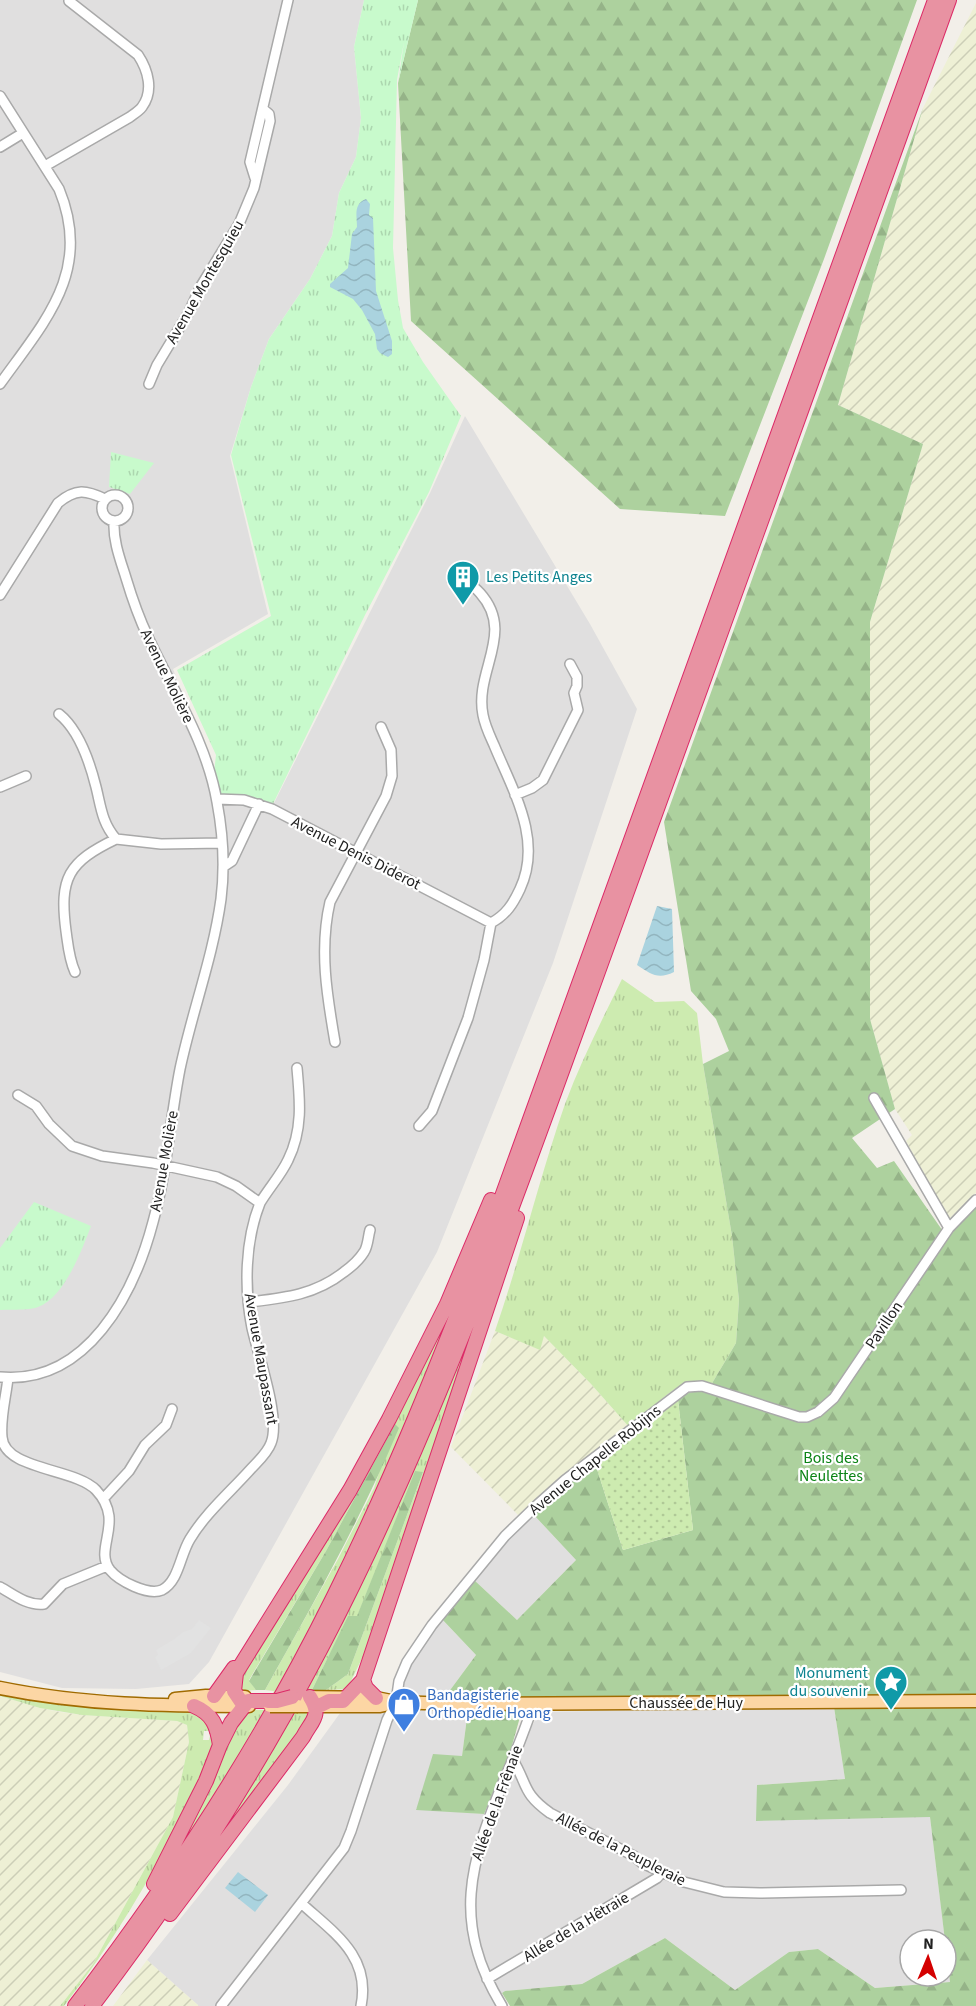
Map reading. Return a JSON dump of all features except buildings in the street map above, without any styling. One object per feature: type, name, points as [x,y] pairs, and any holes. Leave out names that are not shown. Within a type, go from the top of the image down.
[{"type":"highway","points":[[75,2006],[149,1906],[247,1753],[333,1598],[425,1397],[487,1238],[935,0]]},
{"type":"highway","points":[[92,2006],[178,1886],[253,1769],[296,1696],[345,1602],[432,1411],[527,1167],[949,0]]},
{"type":"highway","points":[[214,1696],[291,1588],[350,1490],[447,1304],[505,1166],[517,1155]]},
{"type":"highway","points":[[241,1702],[343,1701],[363,1680],[529,1182],[527,1167]]},
{"type":"highway","points":[[241,1702],[234,1691],[234,1681],[249,1650]]},
{"type":"highway","points":[[363,1680],[366,1688],[376,1698]]},
{"type":"highway","points":[[149,1906],[150,1891],[189,1817],[241,1702]]},
{"type":"highway","points":[[119,1971],[131,1966],[303,1737],[311,1730],[310,1702]]},
{"type":"highway","points":[[194,1706],[206,1711],[214,1721],[220,1745]]},
{"type":"main road","points":[[0,1688],[82,1702],[194,1706],[241,1702]]},
{"type":"main road","points":[[136,1704],[214,1696],[241,1702]]},
{"type":"main road","name":"Chaussée de Huy","points":[[348,1697],[376,1698],[396,1702],[534,1703],[976,1701]]},
{"type":"main road","name":"Chaussée de Huy","points":[[310,1702],[380,1706],[396,1702]]},
{"type":"street","name":"Avenue Montesquieu","points":[[149,384],[157,365],[189,312],[201,286],[239,224],[254,188],[270,121],[269,114],[263,109],[265,94],[288,0]]},
{"type":"street","points":[[45,166],[130,117],[142,107],[148,89],[148,76],[138,55],[69,1]]},
{"type":"street","points":[[0,96],[45,166],[65,205],[71,243],[63,287],[51,312],[0,384]]},
{"type":"street","points":[[0,147],[23,133]]},
{"type":"street","points":[[0,595],[58,503],[71,494],[85,491],[105,499],[116,495],[121,497],[127,503],[127,512],[124,518],[114,521]]},
{"type":"street","name":"Avenue Molière","points":[[4,1378],[34,1376],[57,1368],[76,1357],[96,1336],[121,1299],[140,1261],[153,1221],[180,1069],[221,899],[223,867],[217,799],[201,748],[135,608],[115,543],[114,521],[103,514],[102,505],[105,499]]},
{"type":"street","points":[[419,1126],[432,1111],[468,1018],[484,960],[491,923],[510,909],[522,886],[529,851],[528,832],[483,715],[483,685],[496,637],[493,616],[484,598],[471,585],[463,580],[452,580]]},
{"type":"street","points":[[515,795],[538,785],[543,780],[578,710],[574,693],[577,677],[570,664]]},
{"type":"street","points":[[59,714],[68,721],[87,759],[97,788],[101,813],[107,827],[116,838]]},
{"type":"street","points":[[335,1042],[324,955],[326,920],[330,902],[386,796],[392,777],[391,750],[381,727]]},
{"type":"street","points":[[0,787],[26,776]]},
{"type":"street","name":"Avenue Denis Diderot","points":[[217,799],[244,800],[260,804],[491,923]]},
{"type":"street","points":[[223,867],[232,861],[260,804]]},
{"type":"street","points":[[75,972],[70,962],[64,914],[64,889],[74,867],[84,856],[116,838],[162,844],[222,843]]},
{"type":"street","name":"Avenue Maupassant","points":[[107,1566],[113,1573],[141,1590],[157,1592],[169,1586],[189,1539],[272,1442],[275,1430],[273,1416],[249,1302],[251,1232],[260,1203],[281,1172],[294,1146],[299,1122],[297,1068]]},
{"type":"street","points":[[18,1095],[36,1106],[49,1124],[72,1146],[102,1156],[217,1177],[236,1186],[260,1203]]},
{"type":"street","points":[[874,1098],[949,1228]]},
{"type":"street","name":"Pavillon","points":[[811,1415],[825,1407],[834,1398],[949,1228],[976,1200]]},
{"type":"street","points":[[249,1302],[289,1298],[326,1284],[349,1268],[364,1252],[370,1230]]},
{"type":"street","points":[[0,1587],[22,1600],[39,1605],[44,1604],[63,1584],[107,1566],[104,1556],[110,1527],[108,1509],[97,1491],[85,1482],[19,1459],[9,1453],[4,1446],[2,1437],[4,1378]]},
{"type":"street","name":"Avenue Chapelle Robijns","points":[[221,2006],[344,1848],[387,1720],[396,1702],[399,1681],[413,1653],[432,1625],[506,1536],[565,1480],[687,1387],[702,1386],[796,1417],[811,1415]]},
{"type":"street","points":[[103,1499],[129,1471],[145,1445],[166,1425],[172,1409]]},
{"type":"street","points":[[0,1461],[9,1453]]},
{"type":"street","name":"Allée de la Frênaie","points":[[502,2006],[480,1961],[472,1933],[471,1883],[483,1835],[534,1703]]},
{"type":"street","name":"Allée de la Peupleraie","points":[[513,1760],[524,1786],[538,1804],[550,1813],[634,1856],[642,1863],[702,1888],[735,1893],[901,1890]]},
{"type":"street","name":"Allée de la Hêtraie","points":[[488,1979],[614,1905],[657,1878],[662,1872]]},
{"type":"street","points":[[301,1903],[341,1939],[354,1956],[363,1983],[361,2006]]},
{"type":"shaded area","points":[[0,0],[364,0],[354,47],[361,118],[356,157],[339,193],[332,236],[310,279],[269,339],[251,387],[230,456],[268,614],[173,669],[210,764],[217,796],[243,797],[272,807],[430,493],[465,416],[590,624],[637,709],[553,963],[437,1252],[209,1662],[189,1684],[136,1689],[62,1688],[0,1672]]},
{"type":"shaded area","points":[[533,1514],[576,1560],[517,1620],[473,1579],[503,1541]]},
{"type":"shaded area","points":[[440,1617],[476,1655],[445,1697],[398,1694],[402,1675]]},
{"type":"shaded area","points":[[199,1620],[211,1628],[191,1653],[161,1670],[155,1657],[158,1655],[156,1650],[183,1632],[192,1629]]},
{"type":"shaded area","points":[[834,1707],[845,1779],[758,1785],[930,1817],[944,1928],[898,1928],[898,1986],[875,1988],[818,1949],[789,1952],[735,1990],[665,1938],[582,1984],[505,1991],[493,1999],[497,2006],[199,2006],[147,1960],[288,1785],[343,1709],[468,1710],[462,1756],[416,1809],[484,1814],[493,1814],[509,1773],[539,1712]]},
{"type":"green space","points":[[364,0],[418,0],[398,83],[404,42],[397,80],[393,248],[398,300],[403,328],[423,362],[461,416],[429,492],[365,615],[272,806],[244,795],[218,794],[214,772],[216,755],[177,670],[271,616],[231,455],[251,387],[269,339],[310,279],[332,236],[339,193],[356,157],[361,118],[354,47]]},
{"type":"green space","points":[[418,0],[917,0],[824,259],[725,516],[620,509],[411,321],[398,83]]},
{"type":"green space","points":[[976,3],[976,1193],[948,1220],[906,1141],[912,1135],[895,1109],[870,1019],[870,622],[923,444],[838,405],[923,108]]},
{"type":"green space","name":"Bois des Neulettes","points":[[923,108],[838,405],[923,444],[870,622],[870,1019],[895,1109],[852,1138],[877,1168],[894,1161],[947,1237],[976,1203],[976,1696],[445,1697],[476,1655],[440,1617],[473,1579],[517,1620],[576,1560],[533,1514],[595,1463],[623,1550],[693,1530],[678,1400],[691,1392],[706,1391],[736,1343],[739,1300],[732,1236],[703,1064],[729,1051],[716,1019],[691,991],[664,822]]},
{"type":"green space","points":[[111,452],[154,463],[130,494],[109,487]]},
{"type":"green space","points":[[622,979],[655,1002],[684,1001],[697,1013],[703,1064],[732,1236],[739,1300],[736,1343],[711,1385],[694,1381],[681,1385],[630,1428],[544,1336],[540,1350],[495,1331],[565,1104]]},
{"type":"green space","points":[[34,1202],[91,1226],[71,1272],[56,1294],[38,1307],[0,1310],[0,1248]]},
{"type":"green space","points":[[502,1248],[372,1638],[347,1689],[326,1690],[348,1674],[423,1472],[415,1472],[357,1617],[348,1617],[312,1690],[306,1690],[296,1709],[312,1710],[307,1723],[178,1896]]},
{"type":"green space","points":[[466,1276],[418,1395],[330,1590],[253,1732],[167,1869],[240,1718],[253,1710],[264,1710],[274,1691],[265,1690],[338,1559],[374,1488],[395,1424],[326,1551],[249,1680],[256,1690],[243,1691],[238,1679],[396,1417],[433,1347]]},
{"type":"green space","points":[[495,1331],[539,1349],[544,1336],[630,1428],[519,1516],[451,1447]]},
{"type":"green space","points":[[678,1400],[693,1530],[623,1550],[595,1463]]},
{"type":"green space","points":[[395,1424],[399,1428],[336,1561],[265,1690],[256,1690],[249,1681],[326,1551]]},
{"type":"green space","points":[[415,1471],[423,1472],[348,1674],[326,1690],[312,1690],[348,1616],[357,1616]]},
{"type":"green space","points":[[0,1692],[48,1701],[95,1706],[190,1709],[203,1714],[215,1735],[204,1731],[203,1740],[209,1740],[210,1736],[215,1737],[209,1755],[194,1791],[159,1860],[114,1935],[64,2006],[60,2006],[93,1964],[173,1817],[189,1742],[187,1725],[177,1721],[82,1715],[40,1708],[0,1696]]},
{"type":"green space","points":[[0,1696],[60,1712],[177,1721],[187,1725],[189,1742],[173,1817],[93,1964],[60,2006],[0,2006]]},
{"type":"green space","points":[[834,1707],[976,1707],[976,2006],[510,2006],[502,1993],[505,1991],[582,1984],[665,1938],[735,1990],[789,1952],[818,1949],[875,1988],[898,1986],[898,1988],[958,1988],[958,1928],[943,1928],[930,1817],[756,1821],[757,1785],[845,1779]]},
{"type":"green space","points":[[468,1710],[522,1710],[509,1756],[484,1814],[416,1810],[433,1754],[462,1756]]},
{"type":"green space","points":[[147,1960],[199,2006],[113,2006]]},
{"type":"water","points":[[366,199],[370,204],[369,215],[373,218],[376,291],[392,341],[392,354],[388,357],[377,349],[375,334],[353,299],[330,287],[330,284],[348,268],[352,234],[357,227],[357,207]]},
{"type":"water","points":[[657,906],[672,909],[674,972],[663,976],[651,973],[637,965]]},
{"type":"water","points":[[238,1872],[268,1895],[255,1912],[225,1888]]},
{"type":"place","name":"Les Petits Anges","points":[[463,606]]},
{"type":"place","name":"Monument du souvenir","points":[[891,1711]]},
{"type":"place","name":"Bandagisterie Orthopédie Hoang","points":[[404,1733]]}]
